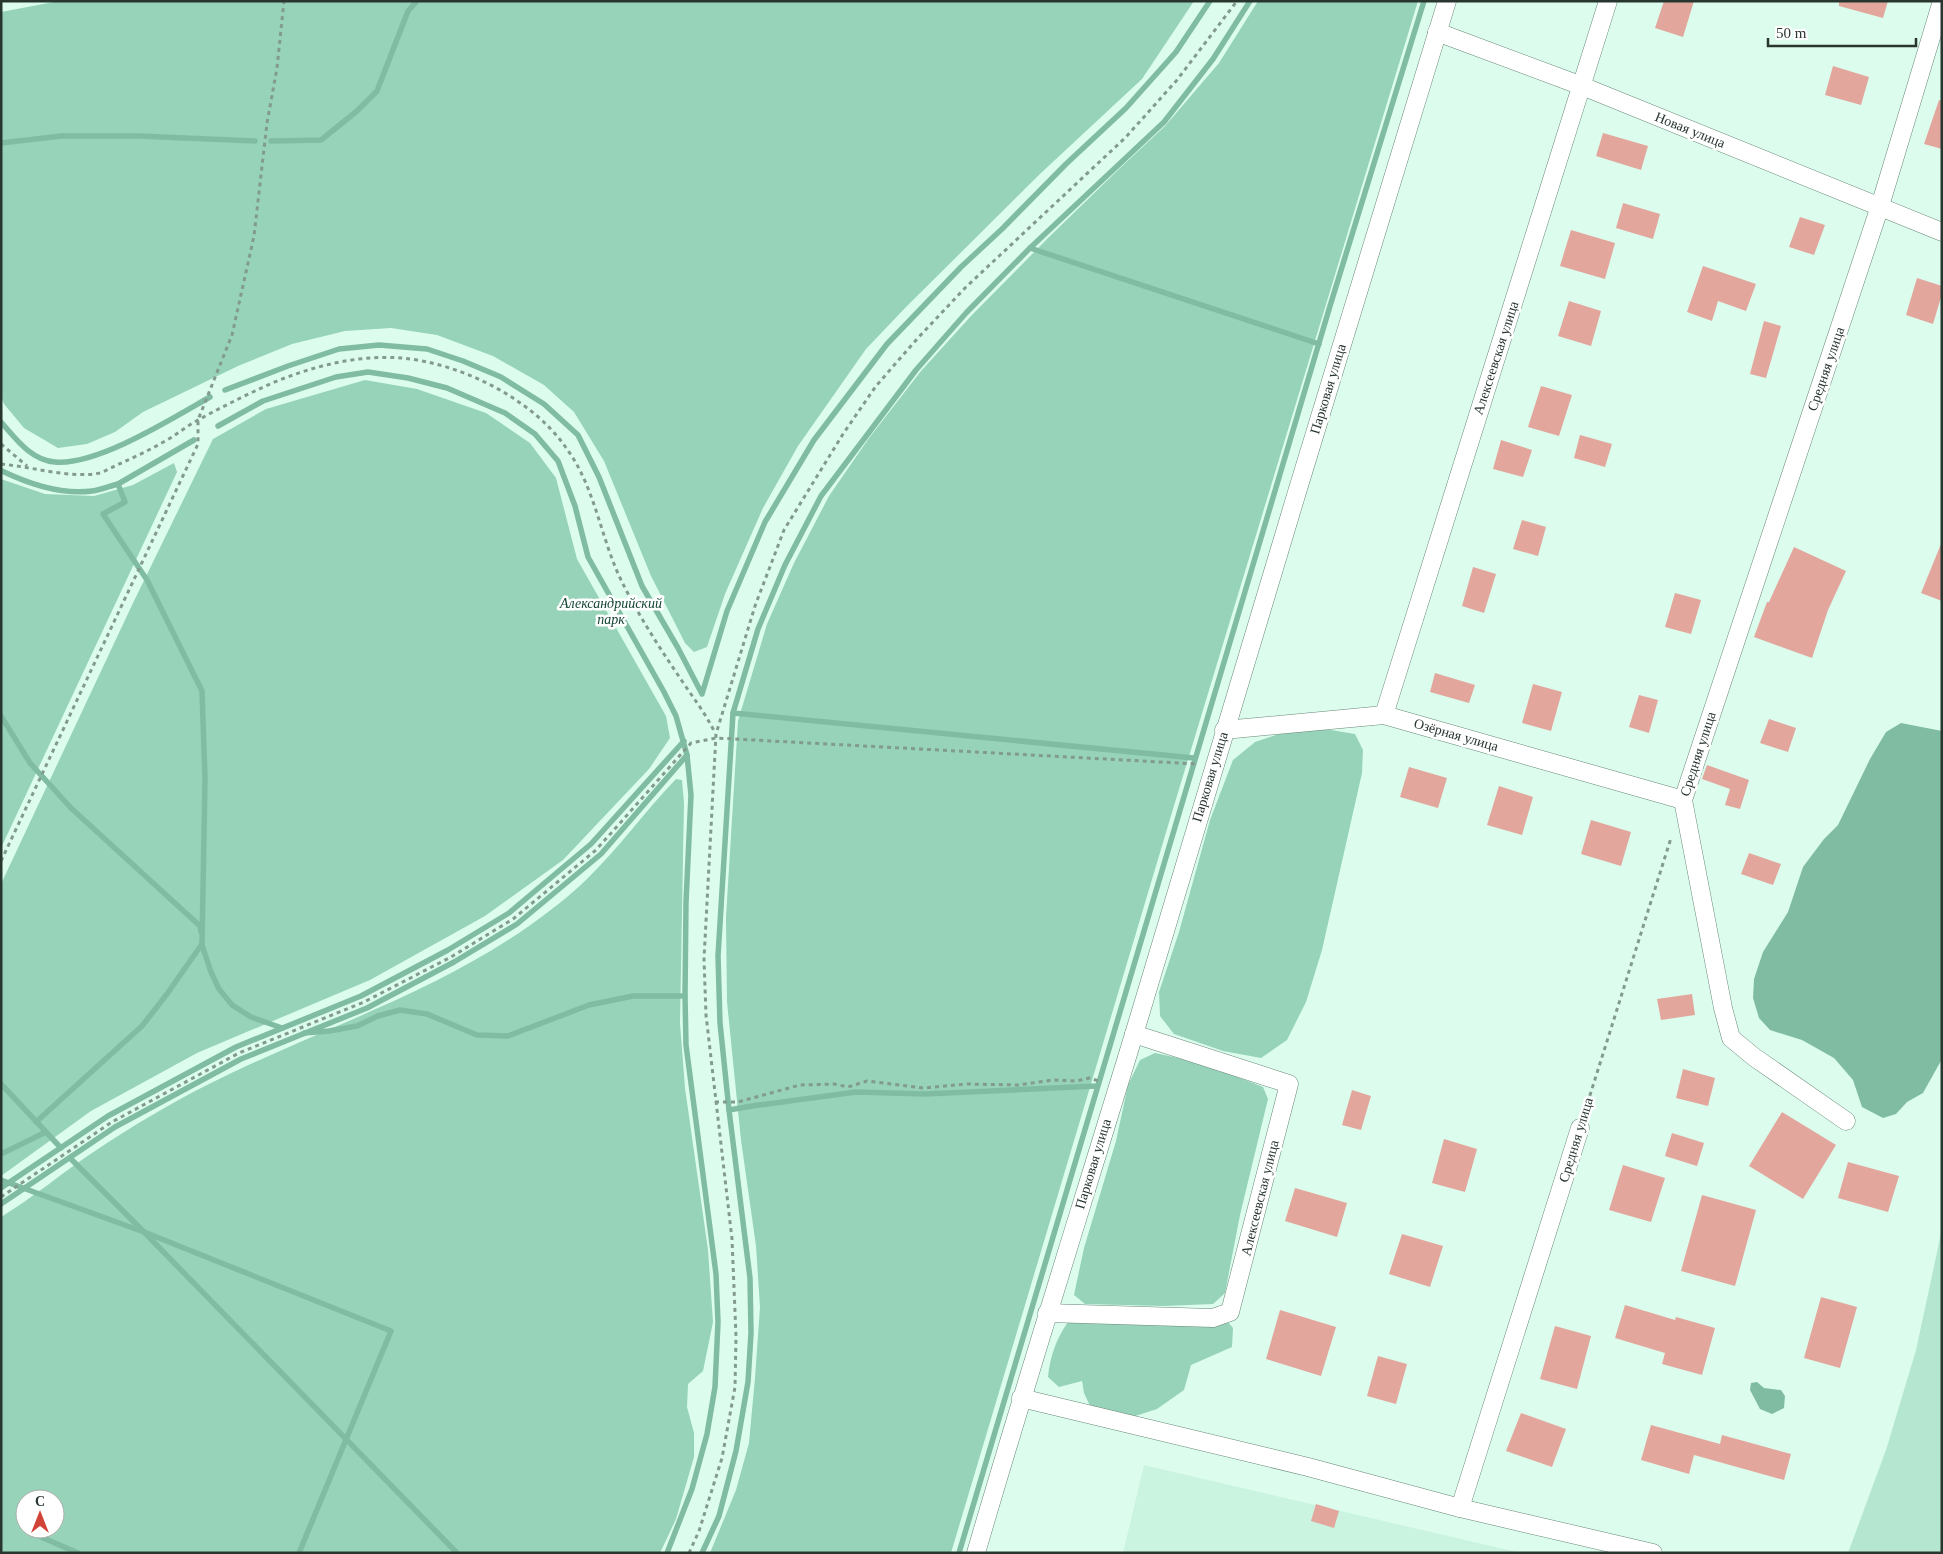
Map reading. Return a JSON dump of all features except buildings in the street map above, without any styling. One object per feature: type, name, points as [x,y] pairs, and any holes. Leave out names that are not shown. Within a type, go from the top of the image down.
[{"type":"street","name":"Парковая улица","points":[[976,1553],[1021,1398],[1134,1034],[1224,730],[1447,1]]},
{"type":"street","name":"Алексеевская улица","points":[[1384,715],[1608,1]]},
{"type":"street","name":"Средняя улица","points":[[1683,800],[1880,206],[1942,1]]},
{"type":"street","name":"Новая улица","points":[[1437,32],[1582,86],[1942,232]]},
{"type":"street","name":"Озёрная улица","points":[[1224,730],[1384,715],[1683,800]]},
{"type":"street","points":[[1683,800],[1723,1008],[1731,1038],[1754,1057],[1846,1121]]},
{"type":"street","name":"Алексеевская улица","points":[[1048,1313],[1213,1318],[1230,1312],[1289,1084],[1134,1034]]},
{"type":"street","name":"Средняя улица","points":[[1460,1508],[1580,1128]]},
{"type":"street","points":[[1021,1398],[1308,1467],[1460,1508],[1653,1553]]},
{"type":"path","points":[[1,861],[198,444],[198,420],[232,335],[254,236],[267,123],[277,68],[284,1]]},
{"type":"path","points":[[689,1553],[699,1531],[718,1474],[735,1387],[736,1336],[732,1239],[706,1015],[704,959],[716,736],[755,606],[784,530],[812,481],[865,402],[917,339],[965,288],[1126,137],[1177,80],[1237,1]]},
{"type":"path","points":[[1,464],[62,474],[98,474],[162,442],[198,420],[257,390],[294,374],[368,358],[401,358],[434,364],[493,385],[520,402],[567,448],[586,485],[622,583],[656,641],[705,712],[716,736]]},
{"type":"path","points":[[1,444],[29,468]]},
{"type":"path","points":[[1,1197],[112,1122],[239,1053],[364,1002],[451,957],[513,919],[596,850],[691,743],[716,736],[1190,764]]},
{"type":"path","name":"Средняя улица","points":[[1580,1128],[1671,837]]},
{"type":"path","points":[[715,1102],[738,1102],[800,1085],[834,1084],[848,1087],[867,1081],[923,1088],[972,1084],[1006,1086],[1053,1080],[1076,1081],[1090,1078]]},
{"type":"shaded area","points":[[59,1],[1194,1],[1142,79],[1041,173],[866,349],[798,446],[763,508],[725,594],[707,647],[694,652],[685,643],[651,576],[604,461],[574,412],[544,385],[493,356],[437,335],[391,328],[345,331],[292,344],[238,366],[143,412],[115,432],[87,444],[58,448],[24,428],[4,404],[1,395],[1,12]]},
{"type":"shaded area","points":[[1258,1],[1418,1],[1173,809],[951,1553],[710,1553],[736,1490],[749,1443],[760,1307],[756,1246],[741,1140],[727,1002],[726,917],[738,721],[767,624],[794,563],[829,496],[869,438],[921,371],[971,316],[1048,238],[1165,126],[1219,63]]},
{"type":"shaded area","points":[[365,380],[417,389],[486,413],[530,443],[556,478],[577,559],[666,716],[670,738],[649,769],[563,860],[485,916],[370,980],[197,1053],[91,1111],[1,1176],[1,884],[133,603],[213,439],[266,409]]},
{"type":"shaded area","points":[[174,463],[177,472],[1,848],[1,479],[45,494],[94,496],[133,485]]},
{"type":"shaded area","points":[[1901,723],[1942,731],[1942,1059],[1923,1093],[1907,1102],[1896,1114],[1883,1118],[1862,1107],[1853,1080],[1834,1058],[1802,1040],[1770,1030],[1759,1018],[1753,998],[1754,979],[1763,952],[1788,912],[1803,867],[1824,839],[1838,825],[1870,759],[1886,732]]},
{"type":"shaded area","points":[[1325,729],[1355,734],[1363,750],[1362,773],[1322,950],[1306,1002],[1287,1040],[1261,1058],[1223,1051],[1174,1034],[1160,1016],[1159,992],[1179,932],[1210,820],[1233,760],[1255,742],[1282,733]]},
{"type":"shaded area","points":[[676,779],[682,780],[684,803],[680,1023],[685,1088],[708,1250],[713,1322],[703,1371],[688,1384],[687,1407],[694,1433],[694,1457],[676,1519],[660,1553],[1,1553],[1,1217],[95,1151],[179,1100],[248,1065],[412,992],[491,950],[559,904],[610,855]]},
{"type":"shaded area","points":[[1155,1053],[1210,1067],[1263,1087],[1268,1099],[1240,1215],[1225,1293],[1213,1304],[1164,1306],[1085,1304],[1074,1295],[1084,1248],[1116,1141],[1128,1085],[1140,1060]]},
{"type":"shaded area","points":[[1942,1229],[1942,1553],[1848,1553],[1886,1450],[1916,1350]]},
{"type":"shaded area","points":[[1068,1322],[1228,1322],[1233,1328],[1232,1347],[1191,1365],[1184,1390],[1157,1409],[1129,1418],[1091,1408],[1084,1393],[1082,1381],[1059,1387],[1048,1377],[1054,1348]]},
{"type":"shaded area","points":[[1757,1382],[1764,1388],[1781,1390],[1785,1396],[1784,1408],[1772,1414],[1760,1409],[1750,1390],[1751,1383]]},
{"type":"shaded area","points":[[1144,1465],[1521,1553],[1123,1553]]},
{"type":"waterway","points":[[271,141],[321,140],[357,111],[377,91],[408,11],[417,1]]},
{"type":"waterway","points":[[225,390],[339,349],[379,345],[427,349],[463,361],[501,377],[544,404],[578,435],[599,477],[642,586],[702,694],[727,611],[765,522],[814,440],[887,344],[961,267],[1126,108],[1176,52],[1210,1]]},
{"type":"waterway","points":[[1250,1],[1213,59],[1164,122],[1030,248],[1319,344]]},
{"type":"waterway","points":[[959,1553],[1330,306],[1424,1]]},
{"type":"waterway","points":[[1,143],[61,136],[139,136],[255,141]]},
{"type":"waterway","points":[[1030,248],[966,313],[916,370],[821,496],[785,565],[758,629],[733,713],[1194,758]]},
{"type":"waterway","points":[[218,426],[263,401],[336,377],[368,372],[408,378],[447,388],[505,413],[535,434],[558,461],[575,506],[588,557],[664,692],[676,716],[687,755],[691,795],[686,902],[685,996],[633,996],[589,1005],[508,1036],[477,1035],[427,1014],[400,1010],[378,1016],[357,1026],[304,1033]]},
{"type":"waterway","points":[[1,422],[31,453],[55,462],[72,461],[113,449],[156,428],[210,397]]},
{"type":"waterway","points":[[194,440],[118,484],[125,502],[103,514],[147,580],[202,691],[205,779],[202,945],[211,972],[219,989],[232,1005],[251,1017],[282,1028]]},
{"type":"waterway","points":[[2,471],[34,484],[57,490],[92,491],[118,484]]},
{"type":"waterway","points":[[729,1110],[720,1023],[718,956],[733,713]]},
{"type":"waterway","points":[[1,716],[30,763],[71,808],[200,926],[201,932]]},
{"type":"waterway","points":[[1,1188],[108,1116],[236,1047],[361,996],[448,950],[509,913],[591,844],[684,741]]},
{"type":"waterway","points":[[1,1204],[115,1127],[241,1059],[367,1008],[454,962],[517,924],[601,854],[687,755]]},
{"type":"waterway","points":[[36,1122],[142,1026],[202,944]]},
{"type":"waterway","points":[[667,1553],[692,1489],[707,1434],[715,1387],[718,1322],[716,1274],[686,1045],[685,996]]},
{"type":"waterway","points":[[1,1084],[61,1148]]},
{"type":"waterway","points":[[702,1553],[719,1516],[736,1451],[748,1382],[751,1333],[750,1278],[729,1110],[856,1092],[925,1094],[1097,1086]]},
{"type":"waterway","points":[[1,1154],[46,1132]]},
{"type":"waterway","points":[[70,1158],[457,1553]]},
{"type":"waterway","points":[[1,1180],[144,1232],[391,1331],[299,1553]]},
{"type":"waterway","points":[[46,1539],[78,1553]]},
{"type":"park label","name":"Александрийский парк","points":[[611,612]]}]
